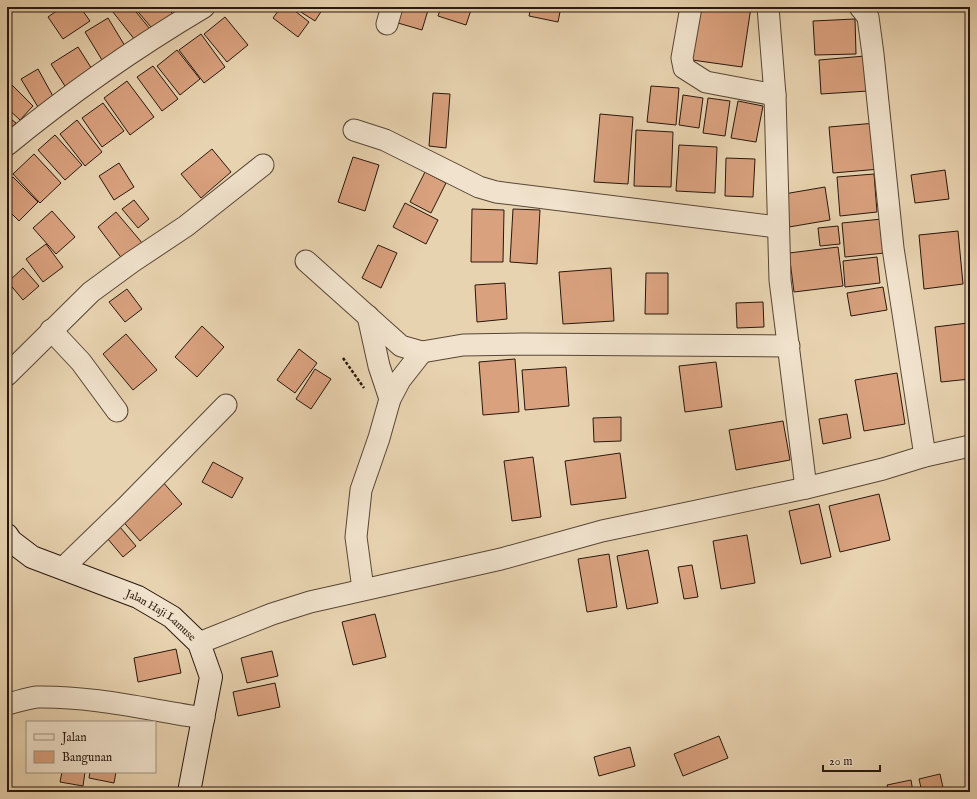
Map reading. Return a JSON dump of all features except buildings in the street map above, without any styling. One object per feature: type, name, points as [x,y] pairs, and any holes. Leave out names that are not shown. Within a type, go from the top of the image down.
[{"type":"street","points":[[7,145],[54,107],[204,7]]},
{"type":"street","points":[[691,7],[682,58],[684,68],[706,82],[775,95]]},
{"type":"street","points":[[768,7],[775,95],[777,227],[780,280],[806,488]]},
{"type":"street","points":[[860,7],[868,17],[893,248],[925,456]]},
{"type":"street","points":[[354,130],[385,140],[479,187],[496,192],[777,227]]},
{"type":"street","points":[[7,375],[50,330],[91,292],[132,262],[186,226],[263,165]]},
{"type":"street","points":[[306,261],[401,346],[422,352],[463,345],[516,344],[789,346]]},
{"type":"street","points":[[368,316],[379,366],[390,399]]},
{"type":"street","points":[[50,330],[80,362],[117,411]]},
{"type":"street","points":[[363,589],[356,538],[361,490],[379,438],[390,399],[400,380],[422,352]]},
{"type":"street","points":[[63,568],[136,497],[226,405]]},
{"type":"street","points":[[199,643],[272,614],[363,589],[501,559],[602,531],[806,488],[883,469],[925,456],[970,446]]},
{"type":"street","name":"Jalan Haji Lamuse","points":[[7,535],[10,541],[32,557],[138,597],[172,617],[199,643],[211,677],[189,792]]},
{"type":"street","points":[[7,704],[35,697],[68,699],[137,706],[160,712],[204,718]]},
{"type":"path","points":[[343,358],[364,388],[366,394]]}]
